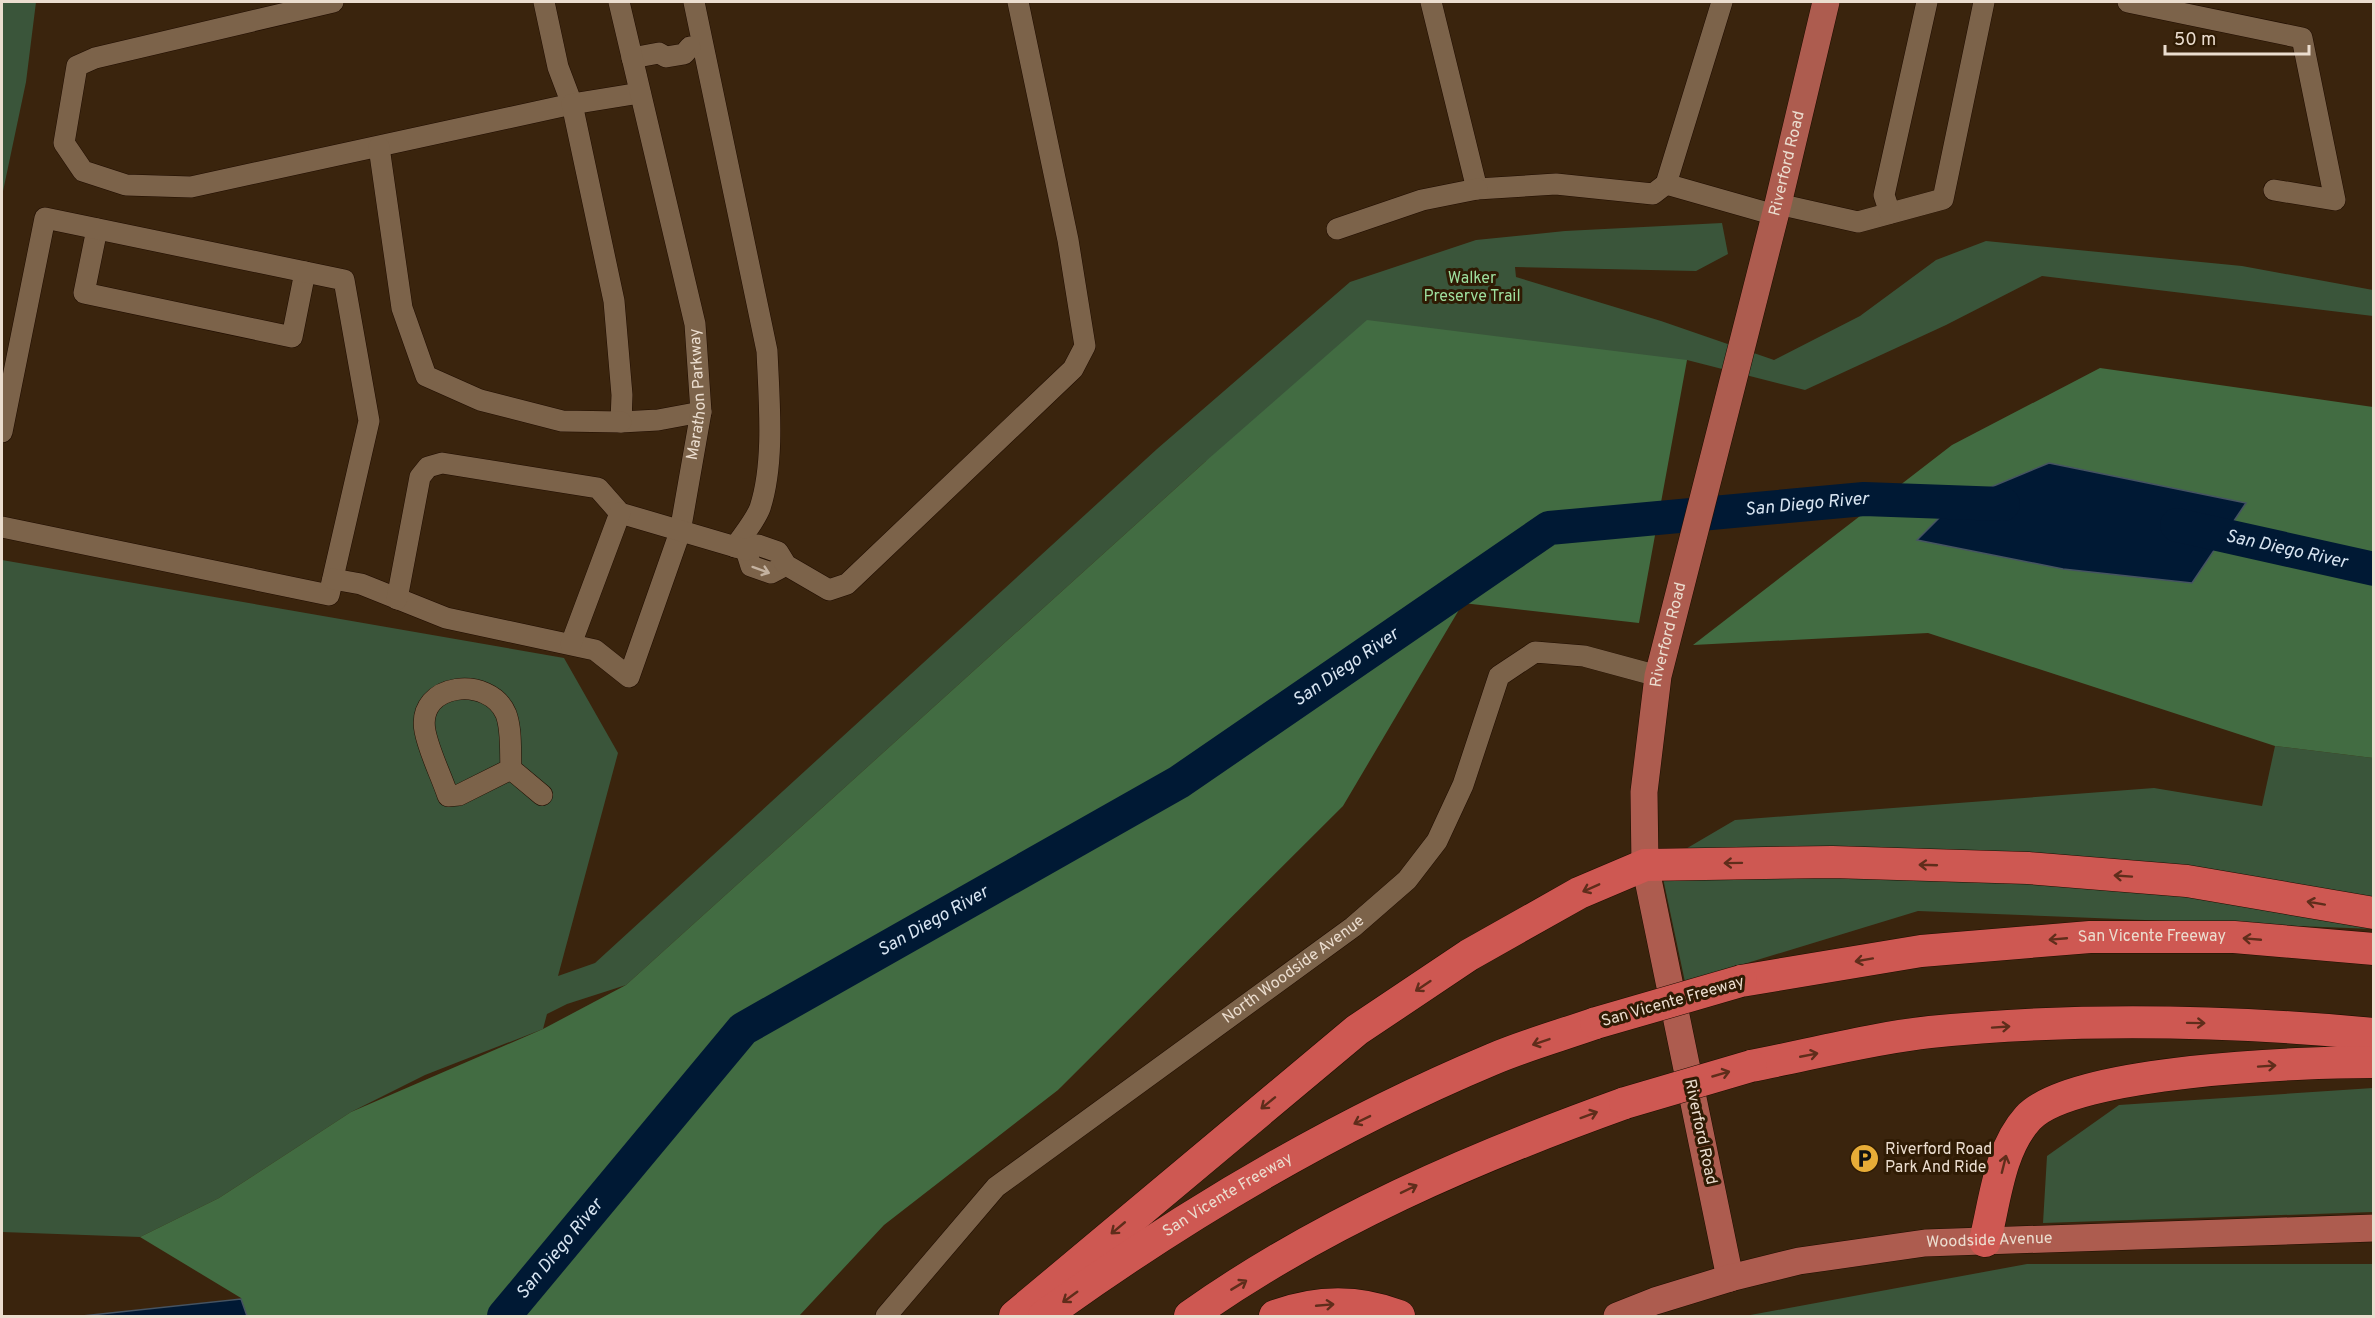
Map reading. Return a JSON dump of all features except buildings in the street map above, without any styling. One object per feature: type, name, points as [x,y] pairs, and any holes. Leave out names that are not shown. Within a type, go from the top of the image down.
[{"type":"highway","points":[[1015,1317],[1357,1030],[1468,955],[1579,893],[1645,865],[1832,862],[2028,868],[2187,881],[2373,913]]},
{"type":"highway","name":"San Vicente Freeway","points":[[1044,1317],[1096,1279],[1274,1165],[1365,1118],[1494,1058],[1596,1023],[1741,981],[1921,951],[2090,937],[2234,937],[2373,949]]},
{"type":"highway","points":[[1190,1317],[1337,1226],[1412,1187],[1522,1140],[1625,1103],[1751,1066],[1927,1032],[2084,1021],[2266,1024],[2373,1034]]},
{"type":"highway","points":[[1985,1241],[2008,1147],[2029,1117],[2055,1101],[2103,1086],[2210,1069],[2323,1062],[2373,1062]]},
{"type":"highway","points":[[1275,1317],[1299,1307],[1345,1303],[1387,1314]]},
{"type":"main road","name":"Riverford Road","points":[[1730,1278],[1645,865],[1644,792],[1658,676],[1777,209],[1826,2]]},
{"type":"main road","name":"Woodside Avenue","points":[[1617,1317],[1655,1301],[1730,1278],[1799,1261],[1925,1243],[2373,1228]]},
{"type":"street","points":[[333,2],[95,57],[77,66],[64,143],[83,171],[126,185],[191,188],[572,104],[640,93]]},
{"type":"street","points":[[544,2],[558,67],[572,104],[614,301],[622,395],[621,422]]},
{"type":"street","name":"Marathon Parkway","points":[[571,644],[595,650],[629,677],[680,531],[701,412],[695,324],[619,2]]},
{"type":"street","points":[[694,2],[696,46],[767,351],[770,399],[767,468],[760,509],[740,549]]},
{"type":"street","points":[[397,598],[420,477],[428,467],[442,463],[597,489],[620,513],[740,549],[751,566],[771,573],[786,565],[829,590],[847,584],[1073,369],[1085,346],[1068,240],[1018,2]]},
{"type":"street","points":[[1431,2],[1477,189]]},
{"type":"street","points":[[1337,229],[1422,200],[1477,189],[1556,184],[1653,194],[1666,184],[1722,2]]},
{"type":"street","points":[[1890,213],[1884,195],[1927,2]]},
{"type":"street","points":[[1666,184],[1777,209],[1857,222],[1943,199],[1984,2]]},
{"type":"street","points":[[2128,2],[2302,38],[2335,200],[2274,190]]},
{"type":"street","points":[[632,58],[659,53],[666,57],[684,54],[696,46]]},
{"type":"street","points":[[379,147],[402,308],[426,376],[480,400],[562,421],[658,420],[701,412]]},
{"type":"street","points":[[2,432],[45,218],[344,280],[369,421],[329,595],[2,528]]},
{"type":"street","points":[[97,229],[84,293],[292,337],[306,272]]},
{"type":"street","points":[[333,579],[361,584],[446,618],[571,644],[620,513]]},
{"type":"street","name":"North Woodside Avenue","points":[[886,1317],[996,1187],[1353,927],[1407,880],[1437,841],[1463,785],[1499,676],[1535,652],[1584,656],[1658,676]]},
{"type":"street","points":[[511,769],[459,795],[448,796],[425,730],[426,711],[434,697],[459,688],[488,695],[500,703],[507,715],[511,769],[542,795]]},
{"type":"green space","points":[[2,2],[36,2],[26,82],[2,196]]},
{"type":"green space","name":"Walker Preserve Trail","points":[[1722,223],[1728,254],[1696,271],[1515,267],[1516,277],[1661,321],[1774,360],[1860,316],[1936,260],[1986,241],[2242,266],[2373,290],[2373,316],[2042,276],[1946,325],[1805,390],[1687,360],[1206,461],[626,985],[567,1004],[547,1014],[543,1029],[425,1075],[351,1112],[219,1198],[140,1237],[2,1232],[2,560],[564,658],[618,753],[558,976],[595,963],[1157,449],[1350,282],[1476,240],[1565,231]]},
{"type":"green space","points":[[1367,320],[1687,360],[1639,623],[1463,603],[1343,806],[1058,1090],[884,1225],[799,1316],[247,1316],[241,1298],[140,1237],[219,1198],[351,1112],[543,1029],[626,985],[1206,461]]},
{"type":"green space","points":[[2100,368],[2373,407],[2373,758],[2275,746],[1928,633],[1693,645],[1952,445]]},
{"type":"green space","points":[[2275,746],[2373,758],[2373,929],[1918,911],[1685,982],[1660,864],[1735,820],[2154,788],[2262,806]]},
{"type":"green space","points":[[2373,1088],[2373,1212],[2043,1223],[2047,1156],[2119,1105]]},
{"type":"green space","points":[[2027,1264],[2373,1264],[2373,1316],[1745,1316]]},
{"type":"water","points":[[2049,463],[2246,503],[2192,583],[2063,569],[1917,540],[1955,502]]},
{"type":"water","points":[[241,1299],[247,1316],[82,1316]]},
{"type":"waterway","name":"San Diego River","points":[[504,1316],[743,1029],[1179,782],[1549,528],[1864,499],[2003,504]]},
{"type":"waterway","name":"San Diego River","points":[[2177,525],[2374,569]]},
{"type":"place","name":"Riverford Road Park And Ride","points":[[1864,1159]]}]
